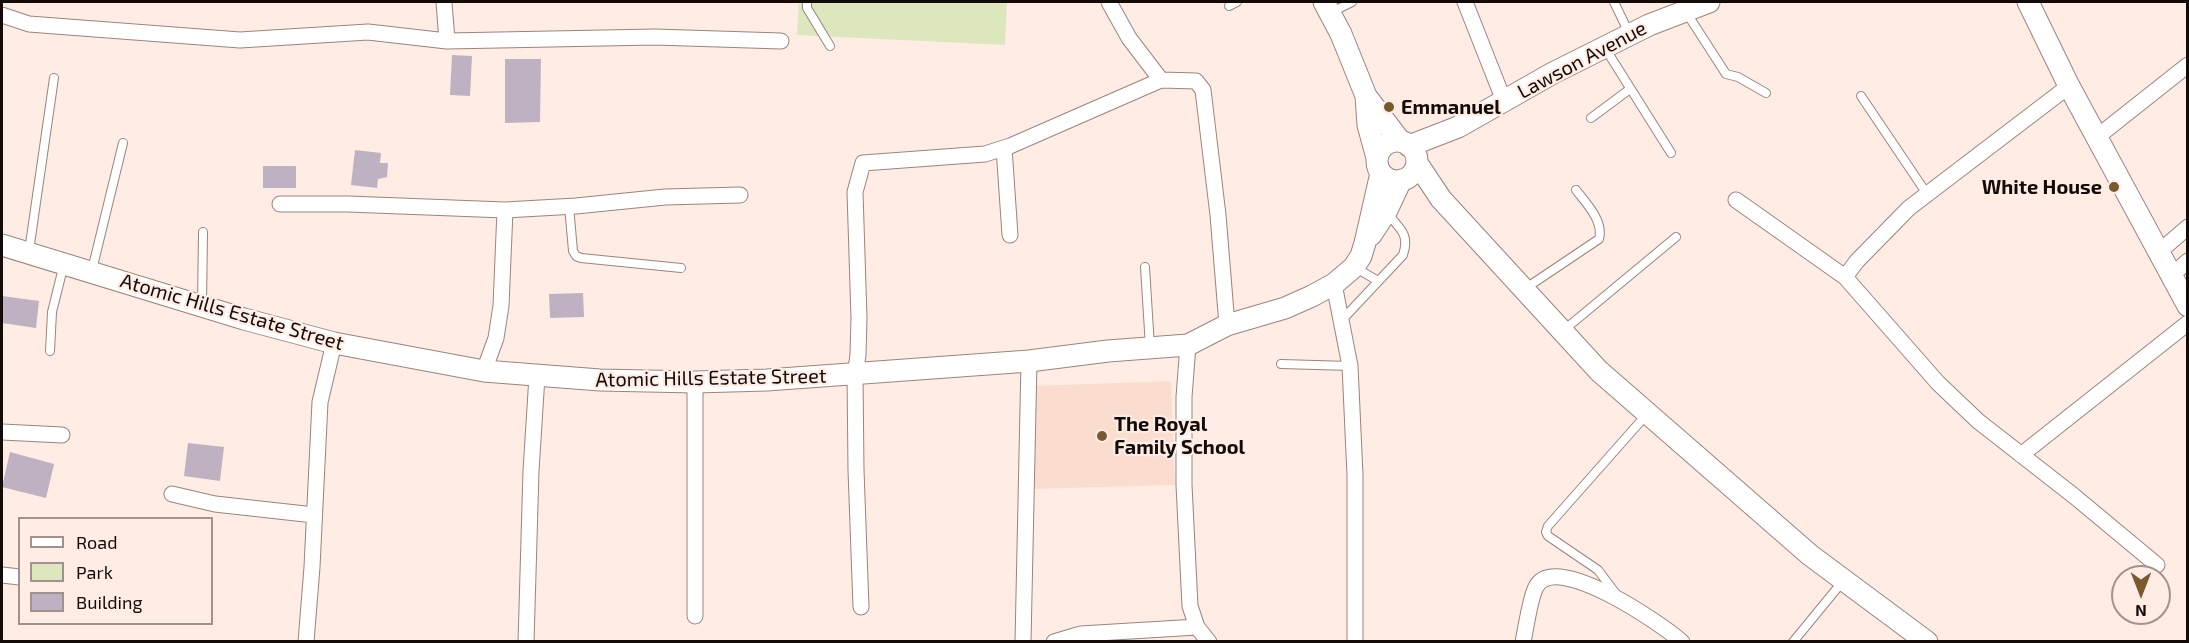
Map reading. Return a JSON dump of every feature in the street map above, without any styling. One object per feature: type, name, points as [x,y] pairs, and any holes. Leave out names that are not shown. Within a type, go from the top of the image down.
[{"type":"street","points":[[444,2],[447,41]]},
{"type":"street","points":[[1109,2],[1129,38],[1161,80]]},
{"type":"street","points":[[1465,2],[1504,101]]},
{"type":"street","name":"Lawson Avenue","points":[[1379,165],[1381,150],[1388,143],[1409,161],[1458,127],[1604,46],[1709,2]]},
{"type":"street","points":[[2028,2],[2069,86],[2160,251],[2180,268],[2187,306]]},
{"type":"street","name":"Atomic Hills Estate Street","points":[[1327,7],[1356,67],[1366,96],[1409,161],[1386,212],[1365,243]]},
{"type":"street","points":[[2,15],[29,24],[240,40],[368,32],[447,41],[655,38],[781,41]]},
{"type":"street","points":[[2097,137],[2187,65]]},
{"type":"street","points":[[861,607],[855,375],[859,318],[855,192],[863,163],[986,154],[1161,80],[1196,81],[1203,90],[1218,215],[1227,325]]},
{"type":"street","points":[[1845,278],[1884,231],[1927,194],[2069,86]]},
{"type":"street","name":"Atomic Hills Estate Street","points":[[2,245],[244,319],[334,343],[484,371],[537,376],[695,382],[855,375],[1188,345],[1227,325],[1285,308],[1312,297],[1334,284],[1354,267],[1365,243],[1379,165],[1368,125],[1366,96]]},
{"type":"street","points":[[1004,148],[1010,236]]},
{"type":"street","points":[[1379,165],[1390,180],[1409,161],[1599,371],[1810,555],[1927,642]]},
{"type":"street","points":[[280,204],[400,205],[505,210],[665,197],[740,195]]},
{"type":"street","points":[[1736,200],[1845,278],[1938,383],[1978,421],[2157,565]]},
{"type":"street","points":[[484,371],[496,338],[501,306],[505,210]]},
{"type":"street","points":[[2160,251],[2187,227]]},
{"type":"street","points":[[1334,284],[1350,366],[1355,475],[1355,642]]},
{"type":"street","points":[[2021,455],[2187,322]]},
{"type":"street","points":[[306,642],[320,402],[334,343]]},
{"type":"street","points":[[1188,345],[1184,397],[1184,485],[1190,606],[1197,627],[1209,642]]},
{"type":"street","points":[[1023,642],[1029,361]]},
{"type":"street","points":[[526,642],[531,471],[537,376]]},
{"type":"street","points":[[695,382],[695,616]]},
{"type":"street","points":[[2,432],[62,435]]},
{"type":"street","points":[[172,494],[215,504],[314,515]]},
{"type":"street","points":[[2,575],[18,577]]},
{"type":"street","points":[[1523,642],[1536,586],[1544,580],[1556,578],[1584,583],[1618,598],[1682,642]]},
{"type":"street","points":[[1057,641],[1081,634],[1197,627]]},
{"type":"lane","points":[[807,2],[807,8],[830,46]]},
{"type":"lane","points":[[1327,7],[1352,2]]},
{"type":"lane","points":[[1614,2],[1629,34]]},
{"type":"lane","points":[[1685,11],[1726,74],[1738,77],[1766,93]]},
{"type":"lane","points":[[1604,46],[1671,153]]},
{"type":"lane","points":[[29,252],[54,78]]},
{"type":"lane","points":[[1591,118],[1630,89]]},
{"type":"lane","points":[[1861,96],[1927,194]]},
{"type":"lane","points":[[92,273],[123,143]]},
{"type":"lane","points":[[1524,289],[1599,238],[1600,224],[1576,190]]},
{"type":"lane","points":[[569,206],[573,251],[576,256],[681,268]]},
{"type":"lane","points":[[1342,320],[1403,255],[1407,244],[1406,237],[1386,212]]},
{"type":"lane","points":[[202,306],[203,232]]},
{"type":"lane","points":[[1563,330],[1676,237]]},
{"type":"lane","points":[[50,351],[52,312],[64,264]]},
{"type":"lane","points":[[1144,267],[1150,348]]},
{"type":"lane","points":[[1354,267],[1378,281]]},
{"type":"lane","points":[[1281,364],[1350,366]]},
{"type":"lane","points":[[1618,598],[1598,570],[1548,536],[1546,532],[1548,526],[1647,414]]},
{"type":"lane","points":[[1793,642],[1844,580]]},
{"type":"shaded area","name":"The Royal Family School","points":[[1171,381],[1175,485],[1032,489],[1031,386]]},
{"type":"green space","points":[[799,2],[1007,2],[1005,45],[797,35]]},
{"type":"building","points":[[452,55],[472,56],[470,96],[450,95]]},
{"type":"building","points":[[505,59],[541,59],[540,122],[505,123]]},
{"type":"building","points":[[355,150],[381,153],[380,163],[388,163],[387,177],[378,179],[377,188],[351,185]]},
{"type":"building","points":[[263,166],[296,166],[296,188],[263,188]]},
{"type":"building","points":[[583,293],[584,317],[550,318],[549,294]]},
{"type":"building","points":[[2,296],[39,301],[36,328],[2,323]]},
{"type":"building","points":[[188,443],[224,447],[220,481],[184,476]]},
{"type":"building","points":[[10,452],[54,464],[46,498],[2,487]]},
{"type":"place","name":"Emmanuel","points":[[1389,107]]},
{"type":"place","name":"White House","points":[[2114,187]]},
{"type":"place","name":"The Royal Family School","points":[[1102,436]]}]
